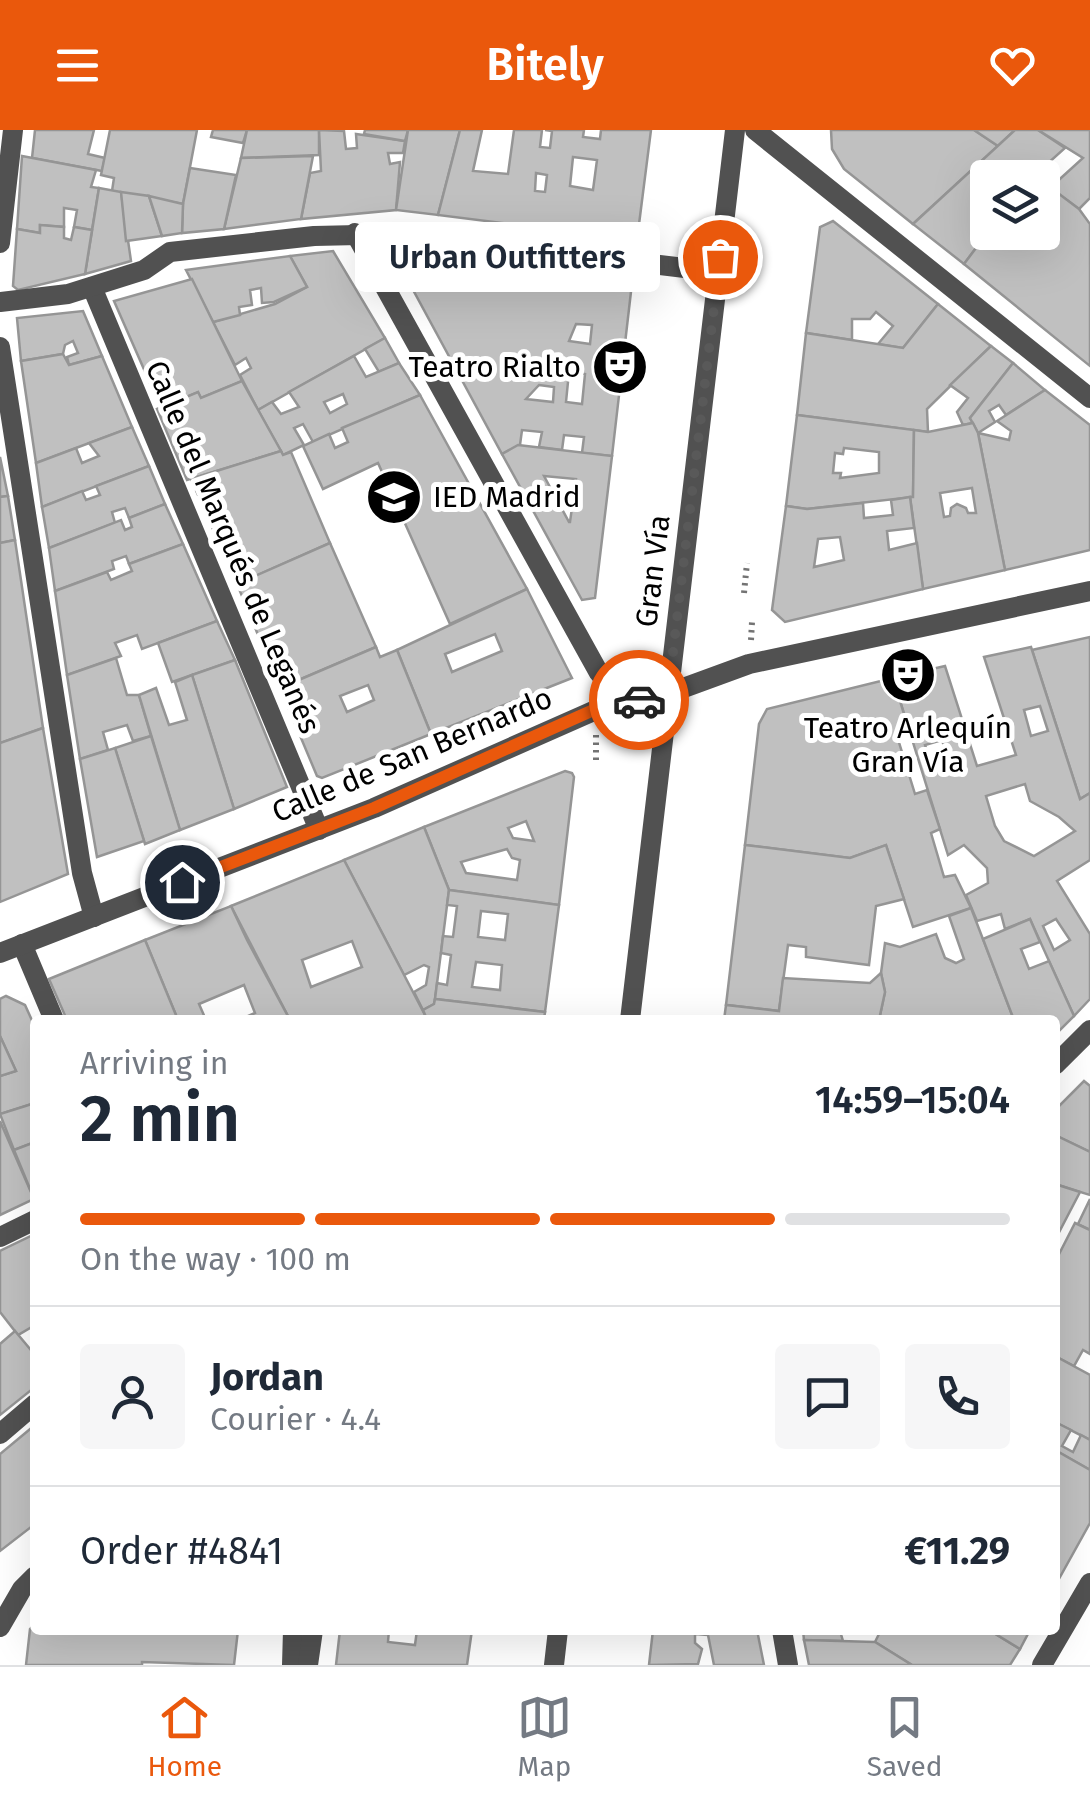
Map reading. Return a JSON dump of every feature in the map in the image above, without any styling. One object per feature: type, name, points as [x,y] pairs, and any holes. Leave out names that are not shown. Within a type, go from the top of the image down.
[{"type":"street","points":[[0,243],[13,130]]},
{"type":"street","name":"Gran Vía","points":[[631,1015],[734,130]]},
{"type":"street","points":[[755,130],[1090,398]]},
{"type":"street","points":[[0,302],[68,294],[92,287],[144,270],[170,252],[355,233],[403,234],[718,272]]},
{"type":"street","points":[[355,233],[600,672]]},
{"type":"street","name":"Calle del Marqués de Leganés","points":[[92,287],[319,830]]},
{"type":"street","points":[[0,347],[82,874],[94,916]]},
{"type":"street","name":"Calle de San Bernardo","points":[[0,953],[319,830],[598,708],[668,694],[749,664],[1090,591]]},
{"type":"street","points":[[22,944],[52,1015]]},
{"type":"street","points":[[1060,1061],[1090,1030]]},
{"type":"street","points":[[0,1237],[30,1222]]},
{"type":"street","points":[[0,1434],[30,1408]]},
{"type":"street","points":[[0,1626],[30,1581]]},
{"type":"street","points":[[1060,1634],[1090,1583]]},
{"type":"street","points":[[292,1665],[294,1635]]},
{"type":"street","points":[[308,1665],[312,1635]]},
{"type":"street","points":[[554,1665],[557,1635]]},
{"type":"street","points":[[783,1635],[788,1665]]},
{"type":"street","points":[[1042,1665],[1060,1635]]},
{"type":"path","points":[[744,594],[747,564]]},
{"type":"building","points":[[35,130],[94,130],[88,154],[105,158],[102,171],[32,158]]},
{"type":"building","points":[[110,130],[197,130],[183,204],[112,191],[114,178],[101,175]]},
{"type":"building","points":[[213,130],[247,130],[243,143],[211,137]]},
{"type":"building","points":[[247,130],[319,130],[319,155],[241,158]]},
{"type":"building","points":[[319,130],[344,131],[346,149],[357,148],[356,134],[405,141],[403,153],[388,153],[390,164],[400,162],[396,210],[301,219],[310,173],[321,171]]},
{"type":"building","points":[[365,130],[408,130],[405,141],[364,134]]},
{"type":"building","points":[[408,130],[460,130],[438,215],[396,210]]},
{"type":"building","points":[[460,130],[482,130],[473,171],[508,174],[514,130],[542,130],[540,147],[550,148],[552,131],[545,130],[584,130],[583,137],[600,139],[601,130],[651,130],[637,240],[438,215]],"holes":[[[573,157],[597,160],[593,190],[570,186]],[[536,173],[547,175],[545,192],[535,191]]]},
{"type":"building","points":[[831,130],[974,130],[998,146],[983,160],[970,160],[970,172],[913,224],[844,169],[832,149]]},
{"type":"building","points":[[974,130],[1015,130],[998,146]]},
{"type":"building","points":[[1015,130],[1038,130],[1065,148],[1052,160],[982,160]]},
{"type":"building","points":[[1038,130],[1090,130],[1090,198],[1079,209],[1060,195],[1060,179],[1083,158]]},
{"type":"building","points":[[22,156],[96,170],[91,187],[99,188],[92,230],[74,227],[77,210],[64,208],[64,227],[40,225],[40,233],[17,229]]},
{"type":"building","points":[[313,156],[301,219],[224,229],[241,158]]},
{"type":"building","points":[[190,168],[236,175],[224,229],[182,233]]},
{"type":"building","points":[[970,171],[970,250],[974,250],[964,264],[913,224]]},
{"type":"building","points":[[99,188],[121,192],[131,261],[85,274]]},
{"type":"building","points":[[121,192],[149,196],[162,236],[126,241]]},
{"type":"building","points":[[1060,195],[1079,209],[1090,224],[1090,366],[964,264],[974,250],[1060,250]]},
{"type":"building","points":[[149,196],[183,204],[182,233],[162,236]]},
{"type":"building","points":[[833,221],[938,304],[903,348],[878,344],[893,326],[876,312],[870,319],[852,319],[852,340],[806,333],[820,227]]},
{"type":"building","points":[[40,225],[64,227],[64,238],[71,240],[74,227],[92,230],[85,274],[18,290],[13,286],[17,229],[40,233]]},
{"type":"building","points":[[333,251],[385,338],[258,410],[240,375],[251,368],[246,358],[235,365],[213,322],[275,304],[307,287],[290,256]]},
{"type":"building","points":[[290,256],[307,287],[274,302],[262,303],[261,288],[250,290],[252,305],[239,307],[240,315],[213,322],[186,270]]},
{"type":"building","points":[[415,259],[632,283],[612,456],[582,453],[584,437],[564,435],[562,450],[539,447],[542,432],[522,430],[520,445],[502,454],[405,275]],"holes":[[[576,324],[592,325],[590,344],[569,341]],[[569,372],[585,374],[582,404],[566,402]],[[539,385],[554,387],[553,402],[526,399]]]},
{"type":"building","points":[[192,279],[242,381],[201,398],[198,392],[161,408],[114,301]]},
{"type":"building","points":[[938,304],[991,346],[927,409],[928,432],[797,415],[806,333],[903,348]]},
{"type":"building","points":[[83,311],[102,356],[69,365],[67,357],[78,353],[73,341],[65,345],[63,354],[21,361],[17,318]]},
{"type":"building","points":[[385,338],[399,363],[379,372],[365,349]]},
{"type":"building","points":[[991,346],[1013,363],[970,418],[973,423],[963,425],[957,412],[968,398],[950,385]]},
{"type":"building","points":[[63,354],[69,365],[102,356],[132,427],[36,463],[21,361]]},
{"type":"building","points":[[354,356],[366,377],[399,363],[420,395],[313,442],[303,424],[294,428],[304,445],[283,455],[258,410],[272,402],[281,414],[299,407],[289,392]],"holes":[[[343,394],[347,404],[330,413],[324,402]]]},
{"type":"building","points":[[1013,363],[1045,390],[1006,415],[999,405],[989,411],[995,422],[978,433],[970,418]]},
{"type":"building","points":[[242,381],[281,451],[187,480],[157,409],[198,392],[201,398]]},
{"type":"building","points":[[1045,390],[1090,425],[1090,550],[1005,570],[978,433],[1009,440],[1011,431],[997,421]]},
{"type":"building","points":[[420,395],[527,589],[450,624],[378,463],[323,489],[303,446],[329,434],[335,448],[348,442],[342,428]]},
{"type":"building","points":[[797,415],[914,430],[913,497],[807,509],[786,506]],"holes":[[[844,448],[879,452],[879,473],[840,478],[841,473],[833,473],[835,453],[843,454]]]},
{"type":"building","points":[[973,423],[1005,570],[923,589],[910,497],[914,430],[928,432]],"holes":[[[972,488],[976,513],[968,513],[957,504],[951,508],[950,516],[944,517],[940,493]]]},
{"type":"building","points":[[132,427],[149,466],[42,507],[36,463],[76,448],[82,463],[99,456],[89,443]]},
{"type":"building","points":[[518,445],[612,456],[595,598],[582,600],[502,454]],"holes":[[[544,476],[576,479],[570,522],[569,522]]]},
{"type":"building","points":[[281,451],[283,455],[291,452],[330,543],[237,584],[191,479]]},
{"type":"building","points":[[0,457],[8,496],[0,497]]},
{"type":"building","points":[[149,466],[165,504],[129,518],[125,508],[112,512],[115,523],[49,548],[42,507],[82,491],[86,500],[100,495],[96,486]]},
{"type":"building","points":[[8,496],[15,540],[0,543],[0,497]]},
{"type":"building","points":[[910,497],[914,528],[887,531],[889,550],[917,543],[923,589],[785,622],[772,610],[786,506],[807,509],[863,503],[864,518],[893,515],[891,500]],"holes":[[[840,537],[844,560],[814,567],[818,539]]]},
{"type":"building","points":[[165,504],[183,544],[129,564],[126,556],[112,561],[114,569],[55,591],[49,548],[121,520],[125,530],[132,527],[129,518]]},
{"type":"building","points":[[15,540],[43,728],[0,743],[0,543]]},
{"type":"building","points":[[330,543],[376,647],[280,688],[237,584]]},
{"type":"building","points":[[183,544],[217,621],[142,649],[137,635],[115,643],[121,656],[67,675],[55,591],[107,572],[111,580],[132,571],[129,564]]},
{"type":"building","points":[[527,589],[572,678],[431,734],[397,650]],"holes":[[[495,634],[502,651],[452,672],[445,654]]]},
{"type":"building","points":[[217,621],[235,660],[172,682],[158,643]]},
{"type":"building","points":[[1090,637],[1090,793],[1080,799],[1032,650]]},
{"type":"building","points":[[376,647],[380,657],[397,650],[431,734],[322,778],[317,776],[280,688]],"holes":[[[368,685],[374,700],[347,712],[340,696]]]},
{"type":"building","points":[[1031,647],[1080,799],[1090,793],[1090,860],[1057,881],[1090,934],[1090,999],[1074,1016],[1030,919],[1005,929],[1001,914],[977,921],[966,895],[988,883],[987,868],[964,845],[948,855],[893,678],[945,666],[977,766],[1016,755],[984,657]],"holes":[[[1040,706],[1048,731],[1031,736],[1024,710]],[[942,740],[949,763],[933,769],[925,745]],[[1025,784],[1030,801],[1075,831],[1034,856],[1004,841],[986,796]],[[1056,919],[1070,940],[1054,950],[1043,926]]]},
{"type":"building","points":[[116,658],[127,695],[139,695],[151,736],[133,741],[127,725],[103,732],[108,750],[80,759],[67,675]]},
{"type":"building","points":[[235,660],[287,787],[234,809],[192,675]]},
{"type":"building","points":[[192,675],[234,809],[180,830],[139,695],[156,688],[169,725],[187,720],[175,682]]},
{"type":"building","points":[[893,678],[910,734],[897,736],[915,794],[927,790],[940,829],[931,833],[944,877],[955,875],[971,908],[913,927],[886,845],[850,858],[745,845],[759,724],[767,709]]},
{"type":"building","points":[[43,728],[68,874],[0,902],[0,743]]},
{"type":"building","points":[[151,736],[180,830],[145,844],[115,748]]},
{"type":"building","points":[[115,748],[144,841],[97,857],[80,759]]},
{"type":"building","points":[[565,771],[574,777],[559,905],[449,890],[424,827]],"holes":[[[526,821],[534,841],[513,838],[508,828]],[[507,849],[512,858],[520,860],[517,880],[466,873],[461,862]]]},
{"type":"building","points":[[424,827],[449,890],[434,1004],[423,1010],[414,992],[426,985],[429,967],[424,965],[404,975],[344,860]]},
{"type":"building","points":[[745,845],[850,858],[886,845],[904,899],[876,906],[869,965],[806,957],[806,947],[788,945],[779,1011],[726,1005]]},
{"type":"building","points":[[344,860],[425,1015],[287,1015],[231,906]],"holes":[[[352,941],[362,967],[311,987],[302,960]]]},
{"type":"building","points":[[449,890],[559,905],[545,1012],[435,999],[437,983],[447,985],[451,955],[441,953],[443,936],[453,937],[457,906],[447,905]],"holes":[[[481,911],[508,914],[505,940],[478,937]],[[476,962],[502,965],[500,990],[472,987]]]},
{"type":"building","points":[[231,906],[287,1015],[250,1015],[255,1013],[244,985],[199,1004],[204,1015],[176,1015],[145,940]]},
{"type":"building","points":[[971,908],[1012,1015],[880,1015],[885,992],[881,973],[885,943],[900,947],[936,934],[945,958],[956,963],[964,959],[949,916]]},
{"type":"building","points":[[1030,919],[1040,942],[1021,949],[1029,969],[1049,961],[1074,1016],[1060,1030],[1060,1015],[1012,1015],[983,939]]},
{"type":"building","points":[[145,940],[176,1015],[65,1015],[49,979]]},
{"type":"building","points":[[881,973],[885,992],[880,1015],[725,1015],[726,1005],[779,1011],[783,978],[870,983]]},
{"type":"building","points":[[6,996],[25,1005],[30,1016],[30,1105],[0,1114],[0,1076],[16,1071],[0,1036],[0,999]]},
{"type":"building","points":[[435,999],[545,1012],[425,1015],[423,1010],[434,1004]]},
{"type":"building","points":[[0,1036],[16,1071],[0,1076]]},
{"type":"building","points":[[1084,1081],[1090,1086],[1090,1152],[1060,1137],[1060,1105]]},
{"type":"building","points":[[30,1105],[30,1144],[14,1150],[0,1114]]},
{"type":"building","points":[[0,1121],[30,1190],[30,1201],[0,1215]]},
{"type":"building","points":[[1060,1137],[1090,1152],[1090,1195],[1060,1186]]},
{"type":"building","points":[[30,1144],[30,1189],[14,1150]]},
{"type":"building","points":[[1060,1186],[1080,1192],[1060,1230]]},
{"type":"building","points":[[1090,1199],[1090,1230],[1078,1224]]},
{"type":"building","points":[[1075,1223],[1090,1230],[1090,1354],[1083,1350],[1074,1366],[1060,1359],[1060,1252]]},
{"type":"building","points":[[30,1236],[30,1328],[18,1335],[0,1312],[0,1251]]},
{"type":"building","points":[[15,1331],[30,1349],[30,1391],[0,1415],[0,1344]]},
{"type":"building","points":[[1060,1359],[1090,1375],[1090,1440],[1060,1425]]},
{"type":"building","points":[[1060,1424],[1071,1430],[1062,1446],[1073,1452],[1081,1435],[1090,1440],[1090,1470],[1060,1453]]},
{"type":"building","points":[[30,1429],[30,1528],[0,1551],[0,1454]]},
{"type":"building","points":[[1060,1453],[1090,1470],[1090,1523],[1060,1577]]},
{"type":"building","points":[[30,1629],[30,1635],[237,1635],[234,1665],[26,1665]]},
{"type":"building","points":[[339,1635],[389,1635],[388,1642],[415,1645],[416,1635],[471,1635],[467,1665],[336,1665]]},
{"type":"building","points":[[652,1635],[695,1635],[695,1643],[702,1649],[698,1664],[649,1665]]},
{"type":"building","points":[[708,1635],[758,1635],[764,1665],[714,1665]]},
{"type":"building","points":[[804,1635],[841,1635],[843,1641],[804,1640]]},
{"type":"building","points":[[878,1635],[997,1635],[1020,1649],[1010,1665],[912,1665],[875,1642]]},
{"type":"building","points":[[997,1635],[1027,1635],[1020,1649]]},
{"type":"building","points":[[804,1640],[875,1642],[912,1665],[809,1665]]},
{"type":"way so far","points":[[639,700],[668,694],[720,257]]},
{"type":"place","name":"Urban Outfitters","points":[[720,257]]},
{"type":"place","name":"Teatro Rialto","points":[[620,367]]},
{"type":"place","name":"IED Madrid","points":[[394,497]]},
{"type":"place","name":"Teatro Arlequín Gran Vía","points":[[908,675]]},
{"type":"route","points":[[182,882],[374,808],[598,708],[639,700]]}]
